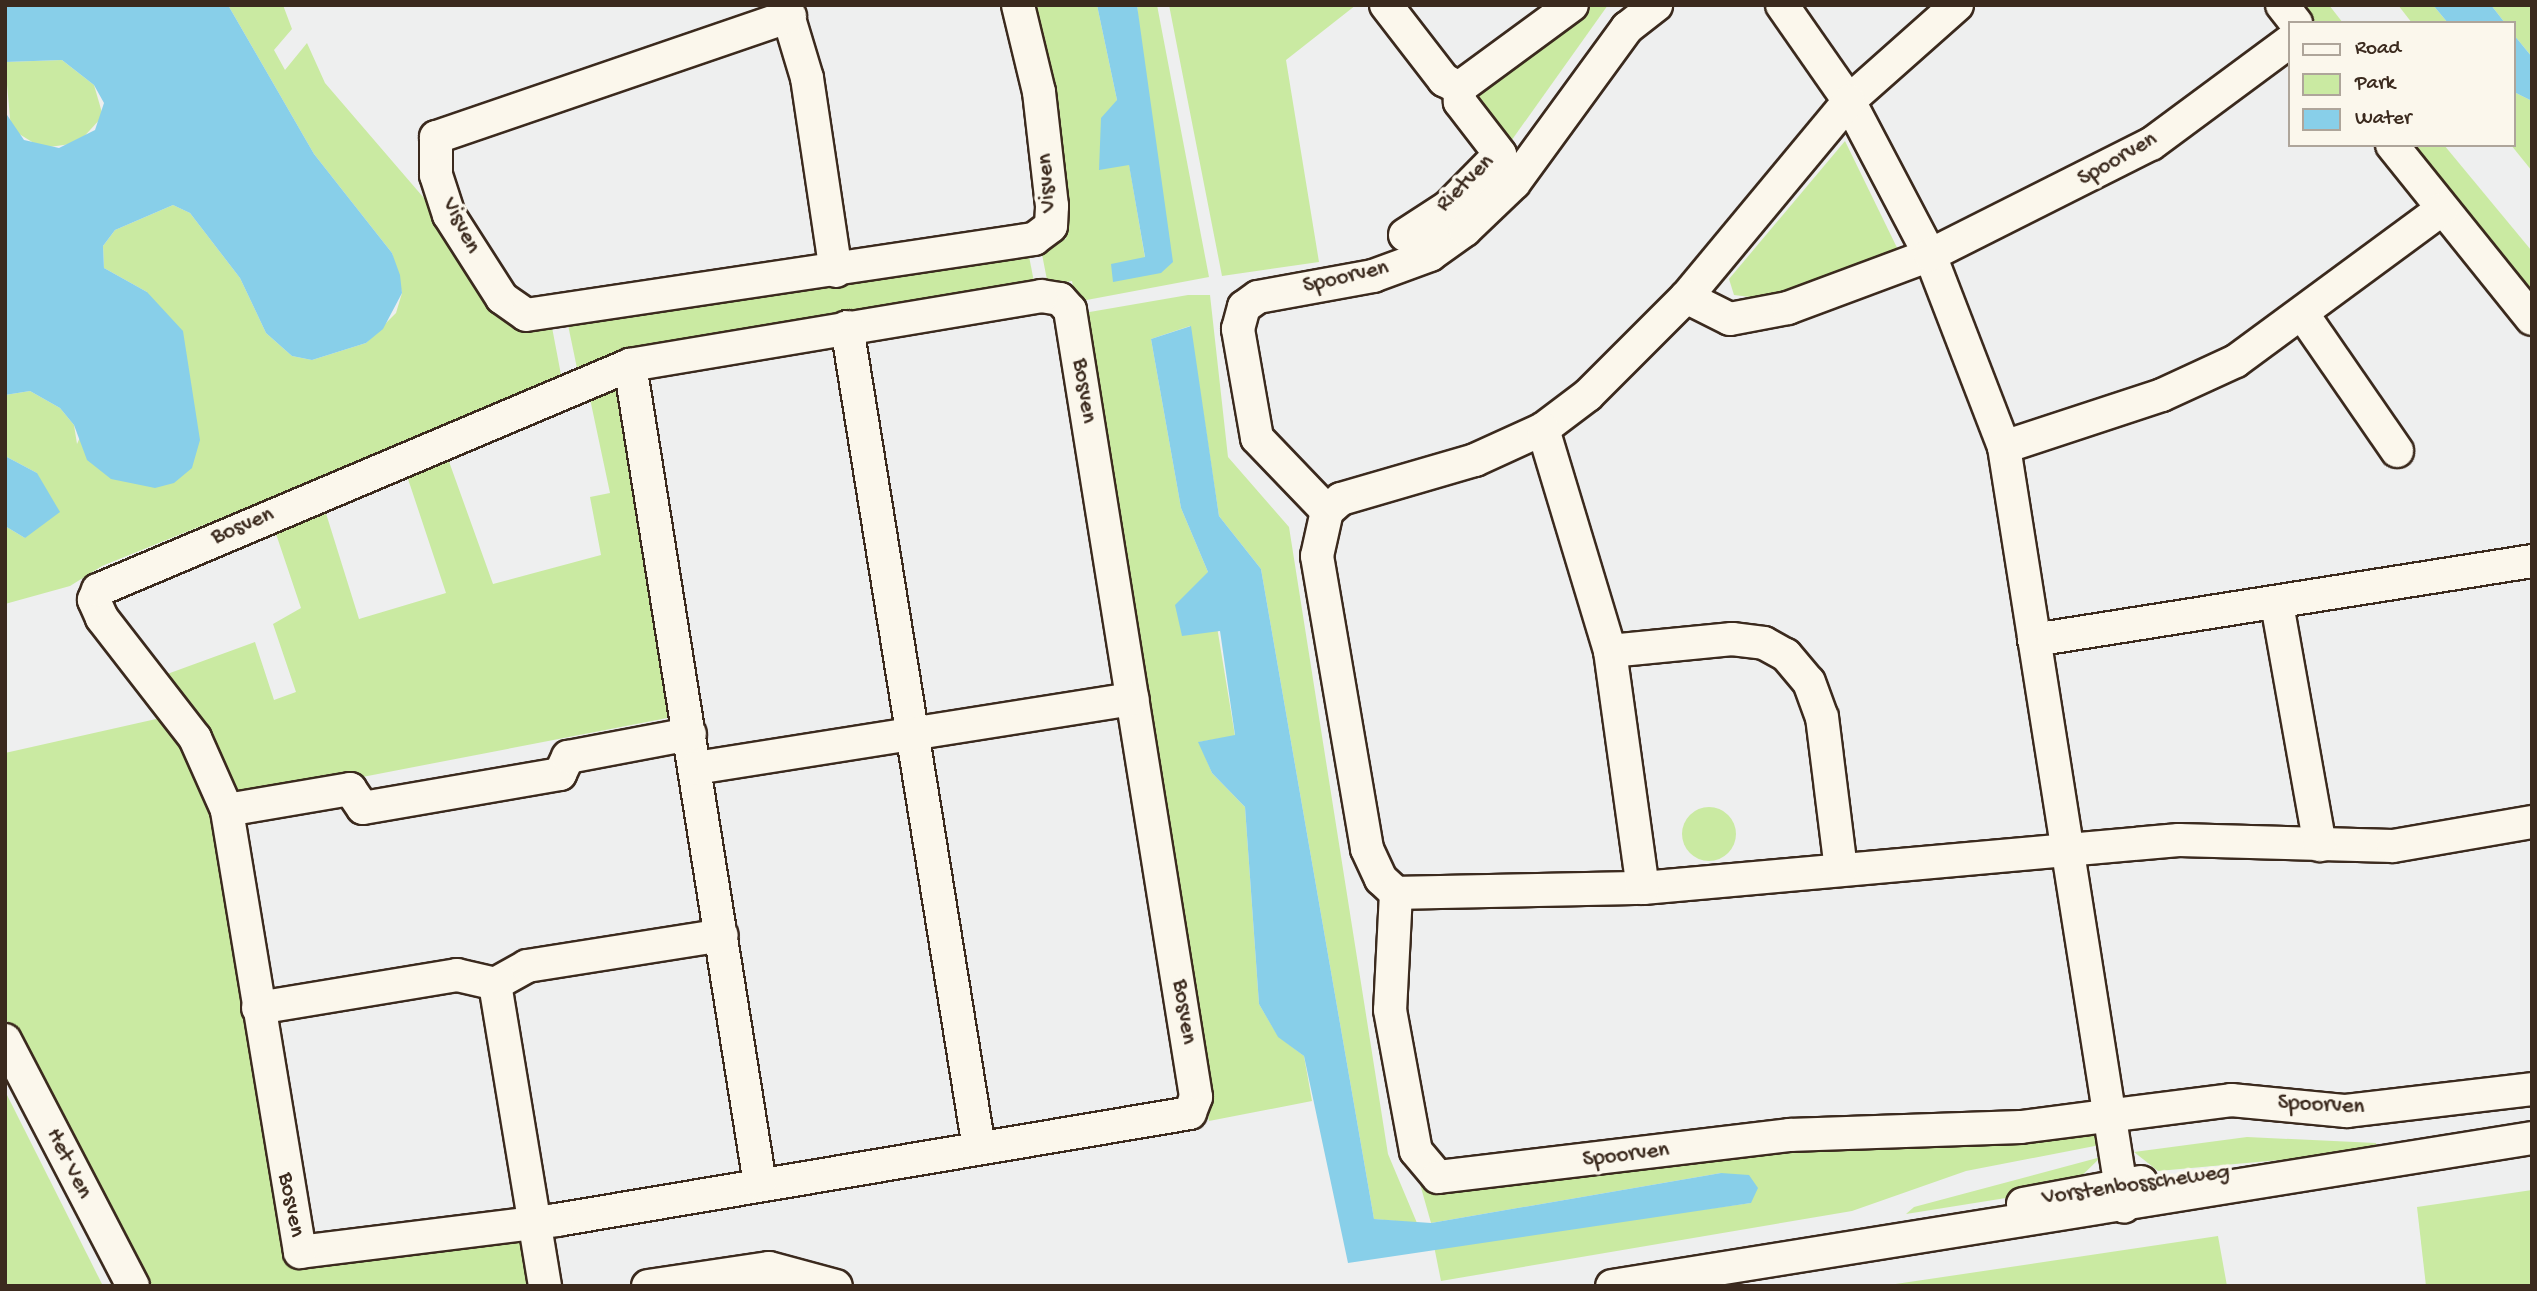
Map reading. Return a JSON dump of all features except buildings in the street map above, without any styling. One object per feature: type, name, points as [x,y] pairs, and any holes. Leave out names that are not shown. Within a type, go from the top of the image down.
[{"type":"street","name":"Visven","points":[[836,271],[807,78],[787,11],[436,137],[436,175],[449,215],[487,277],[526,316],[836,271],[1034,239],[1051,226],[1039,92],[1018,5]]},
{"type":"street","name":"Rietven","points":[[1386,5],[1444,79],[1459,88],[1460,102],[1500,154],[1448,207],[1405,235]]},
{"type":"street","points":[[1459,88],[1572,5]]},
{"type":"street","name":"Spoorven","points":[[1326,511],[1257,438],[1238,329],[1244,307],[1258,297],[1373,276],[1430,255],[1465,230],[1514,183],[1628,28],[1656,5]]},
{"type":"street","points":[[1782,5],[1849,101],[1930,255],[2004,447],[2122,1196]]},
{"type":"street","points":[[1957,5],[1849,101],[1643,345],[1543,429],[1475,460],[1341,499],[1326,511],[1317,556],[1367,849],[1381,879],[1396,893],[1643,888],[2179,840],[2393,846],[2532,822]]},
{"type":"street","points":[[2282,5],[2294,21]]},
{"type":"street","name":"Spoorven","points":[[1686,297],[1730,319],[1788,308],[1930,255],[2151,144],[2288,42]]},
{"type":"street","points":[[2394,147],[2532,319]]},
{"type":"street","points":[[2004,447],[2162,395],[2236,361],[2304,316],[2442,209]]},
{"type":"street","name":"Bosven","points":[[1041,296],[1060,299],[1070,310],[1196,1097],[1191,1113],[534,1221],[300,1252],[227,810],[195,738],[102,618],[94,600],[98,590],[630,365],[1041,296]]},
{"type":"street","points":[[2304,316],[2398,451]]},
{"type":"street","points":[[847,327],[979,1148]]},
{"type":"street","points":[[630,365],[760,1184]]},
{"type":"street","points":[[1543,429],[1610,651],[1643,888]]},
{"type":"street","points":[[2034,640],[2277,604],[2532,561]]},
{"type":"street","points":[[2277,604],[2320,845]]},
{"type":"street","points":[[1610,651],[1732,639],[1764,643],[1786,655],[1809,682],[1822,717],[1841,869]]},
{"type":"street","points":[[695,768],[1133,699]]},
{"type":"street","points":[[227,810],[350,789],[363,808],[560,774],[568,757],[690,734]]},
{"type":"street","name":"Spoorven","points":[[1396,893],[1390,1010],[1416,1151],[1438,1177],[1789,1135],[2021,1127],[2109,1112],[2231,1100],[2346,1111],[2532,1089]]},
{"type":"street","points":[[258,1008],[457,975],[495,984],[527,967],[722,935]]},
{"type":"street","points":[[495,984],[545,1286]]},
{"type":"street","name":"Het Ven","points":[[5,1040],[133,1286]]},
{"type":"street","name":"Vorstenbosscheweg","points":[[1612,1286],[1942,1229],[1994,1210],[2122,1196],[2235,1171],[2334,1168],[2532,1138]]},
{"type":"street","points":[[648,1286],[769,1268],[822,1283]]},
{"type":"green space","points":[[228,5],[283,5],[292,29],[274,50],[285,70],[307,43],[325,83],[448,226],[551,322],[562,380],[102,566],[70,586],[5,604],[5,526],[25,538],[37,473],[5,456],[5,395],[30,391],[60,408],[74,425],[77,444],[147,292],[104,268],[103,246],[115,230],[173,205],[190,213],[240,278],[266,333],[292,356],[312,360],[366,343],[396,313],[402,293],[392,253],[314,154]]},
{"type":"green space","points":[[1025,5],[1097,5],[1117,100],[1099,169],[1129,164],[1145,258],[1161,273],[1137,5],[1157,5],[1209,277],[1076,302],[1072,281],[1048,285],[1040,244],[1066,239]]},
{"type":"green space","points":[[1169,5],[1356,5],[1286,60],[1319,262],[1222,276]]},
{"type":"green space","points":[[1581,5],[1608,5],[1504,151],[1471,92]]},
{"type":"green space","points":[[2298,5],[2329,5],[2341,21],[2310,21]]},
{"type":"green space","points":[[2398,5],[2433,5],[2446,21],[2410,21]]},
{"type":"green space","points":[[2491,5],[2530,5],[2532,57],[2516,37],[2516,21],[2503,21]]},
{"type":"green space","points":[[62,60],[94,85],[103,116],[78,143],[42,148],[11,129],[5,62]]},
{"type":"green space","points":[[2516,93],[2532,101],[2532,171],[2513,147],[2516,147]]},
{"type":"green space","points":[[1845,141],[1903,260],[1774,300],[1734,295],[1729,279]]},
{"type":"green space","points":[[2413,147],[2446,147],[2531,250],[2532,294]]},
{"type":"green space","points":[[1027,246],[1035,287],[578,373],[567,320]]},
{"type":"green space","points":[[1188,295],[1210,295],[1228,457],[1289,527],[1388,1154],[1417,1223],[1374,1219],[1261,569],[1219,516],[1190,326],[1151,339],[1181,508],[1208,572],[1235,736],[1199,742],[1212,773],[1245,807],[1259,1004],[1278,1036],[1304,1056],[1312,1101],[1209,1121],[1078,314]]},
{"type":"green space","points":[[625,380],[683,715],[233,802],[159,677],[255,642],[274,700],[296,692],[273,624],[301,608],[274,528],[324,507],[359,619],[446,593],[406,473],[447,456],[493,584],[601,555],[590,497],[610,493],[589,394]]},
{"type":"green space","points":[[165,717],[209,784],[294,1250],[516,1233],[526,1247],[530,1286],[148,1286],[5,1017],[5,753]]},
{"type":"green space","points":[[1714,807],[1724,811],[1732,819],[1736,834],[1732,849],[1724,857],[1704,861],[1694,857],[1686,849],[1682,829],[1686,819],[1694,811]]},
{"type":"green space","points":[[5,1091],[103,1286],[5,1286]]},
{"type":"green space","points":[[2096,1133],[2100,1145],[1966,1171],[1852,1211],[1441,1281],[1434,1246],[1751,1203],[1721,1173],[1431,1223],[1420,1184],[1788,1146]]},
{"type":"green space","points":[[2247,1137],[2376,1143],[2377,1151],[2158,1171],[2134,1152]]},
{"type":"green space","points":[[2101,1157],[2069,1188],[1906,1214],[1914,1207]]},
{"type":"green space","points":[[2532,1190],[2532,1286],[2426,1286],[2417,1207]]},
{"type":"green space","points":[[2218,1236],[2227,1286],[1882,1286],[1970,1273]]},
{"type":"water","points":[[5,5],[228,5],[314,154],[392,253],[400,275],[402,293],[383,329],[366,343],[312,360],[292,356],[266,333],[240,278],[190,213],[173,205],[115,230],[103,246],[104,268],[147,292],[183,331],[200,440],[192,468],[174,483],[155,488],[111,479],[87,460],[74,425],[60,408],[30,391],[5,395],[5,112],[24,140],[59,148],[95,130],[104,103],[94,85],[62,60],[5,62]]},
{"type":"water","points":[[1097,5],[1137,5],[1173,262],[1161,273],[1113,282],[1111,264],[1145,257],[1129,165],[1099,170],[1101,118],[1117,100]]},
{"type":"water","points":[[2433,5],[2491,5],[2503,21],[2446,21]]},
{"type":"water","points":[[2516,37],[2532,57],[2532,101],[2516,93]]},
{"type":"water","points":[[1191,326],[1219,516],[1261,569],[1374,1219],[1431,1223],[1721,1173],[1749,1175],[1758,1188],[1751,1203],[1348,1263],[1304,1056],[1278,1037],[1259,1004],[1245,807],[1212,773],[1198,742],[1235,735],[1220,631],[1182,636],[1175,605],[1208,572],[1181,508],[1151,339]]},
{"type":"water","points":[[5,456],[37,473],[60,512],[25,538],[5,526]]}]
